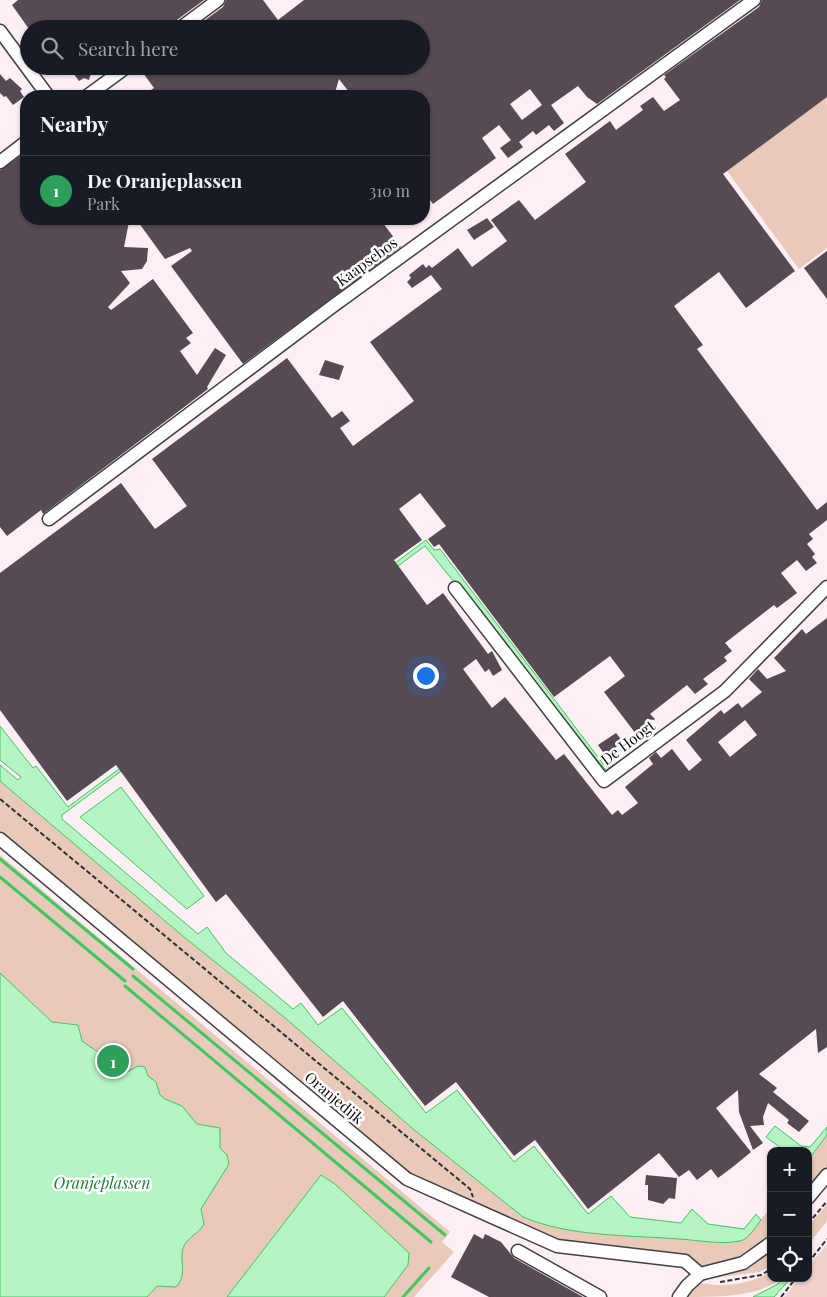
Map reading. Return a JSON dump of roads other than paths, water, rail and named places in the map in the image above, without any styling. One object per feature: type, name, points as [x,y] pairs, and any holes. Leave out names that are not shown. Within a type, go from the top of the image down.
[{"type":"street","points":[[191,20],[218,0]]},
{"type":"street","name":"Kaapsebos","points":[[49,519],[332,306],[754,0]]},
{"type":"street","points":[[0,31],[20,58]]},
{"type":"street","points":[[32,75],[44,90]]},
{"type":"street","points":[[95,90],[116,75]]},
{"type":"street","points":[[0,162],[20,147]]},
{"type":"street","name":"De Hoogt","points":[[455,588],[604,781],[725,691],[827,586]]},
{"type":"street","name":"Oranjedijk","points":[[0,840],[407,1179],[557,1246],[685,1261],[700,1274]]},
{"type":"street","points":[[812,1193],[827,1175]]},
{"type":"street","points":[[679,1297],[686,1286],[700,1274],[743,1263],[767,1246]]},
{"type":"street","points":[[518,1251],[600,1297]]},
{"type":"water","points":[[426,540],[434,550],[440,549],[604,765],[609,768],[628,755],[630,756],[611,769],[606,770],[602,766],[425,546],[62,815],[62,819],[198,934],[207,927],[226,953],[293,1009],[301,1003],[318,1025],[342,1008],[426,1113],[457,1090],[514,1162],[534,1146],[588,1214],[611,1196],[630,1217],[681,1223],[692,1209],[708,1224],[744,1229],[756,1214],[761,1220],[743,1240],[717,1242],[580,1232],[541,1224],[523,1217],[412,1128],[284,1017],[184,937],[0,781],[0,765],[18,780],[21,777],[0,760],[0,726],[33,768],[36,766],[68,807]]},
{"type":"water","points":[[121,787],[204,896],[187,909],[80,817]]},
{"type":"water","name":"Oranjeplassen","points":[[0,973],[52,1022],[78,1025],[82,1041],[127,1072],[138,1066],[145,1067],[148,1076],[156,1082],[160,1095],[182,1106],[197,1124],[220,1128],[220,1148],[227,1155],[229,1164],[201,1209],[204,1224],[187,1241],[183,1248],[182,1277],[176,1287],[157,1286],[147,1297],[0,1297]]},
{"type":"water","points":[[775,1126],[801,1146],[810,1147],[780,1147],[766,1137]]},
{"type":"water","points":[[827,1127],[827,1135],[812,1155],[812,1147],[810,1147]]},
{"type":"water","points":[[321,1175],[335,1184],[409,1253],[408,1265],[384,1297],[227,1297]]},
{"type":"water","points":[[779,1282],[787,1282],[774,1297],[753,1297]]},
{"type":"waterway","points":[[0,859],[133,969]]},
{"type":"waterway","points":[[0,877],[125,981]]},
{"type":"waterway","points":[[133,976],[445,1235]]},
{"type":"waterway","points":[[125,986],[431,1242]]},
{"type":"waterway","points":[[403,1297],[429,1268]]},
{"type":"place","name":"De Oranjeplassen","points":[[113,1061]]}]
